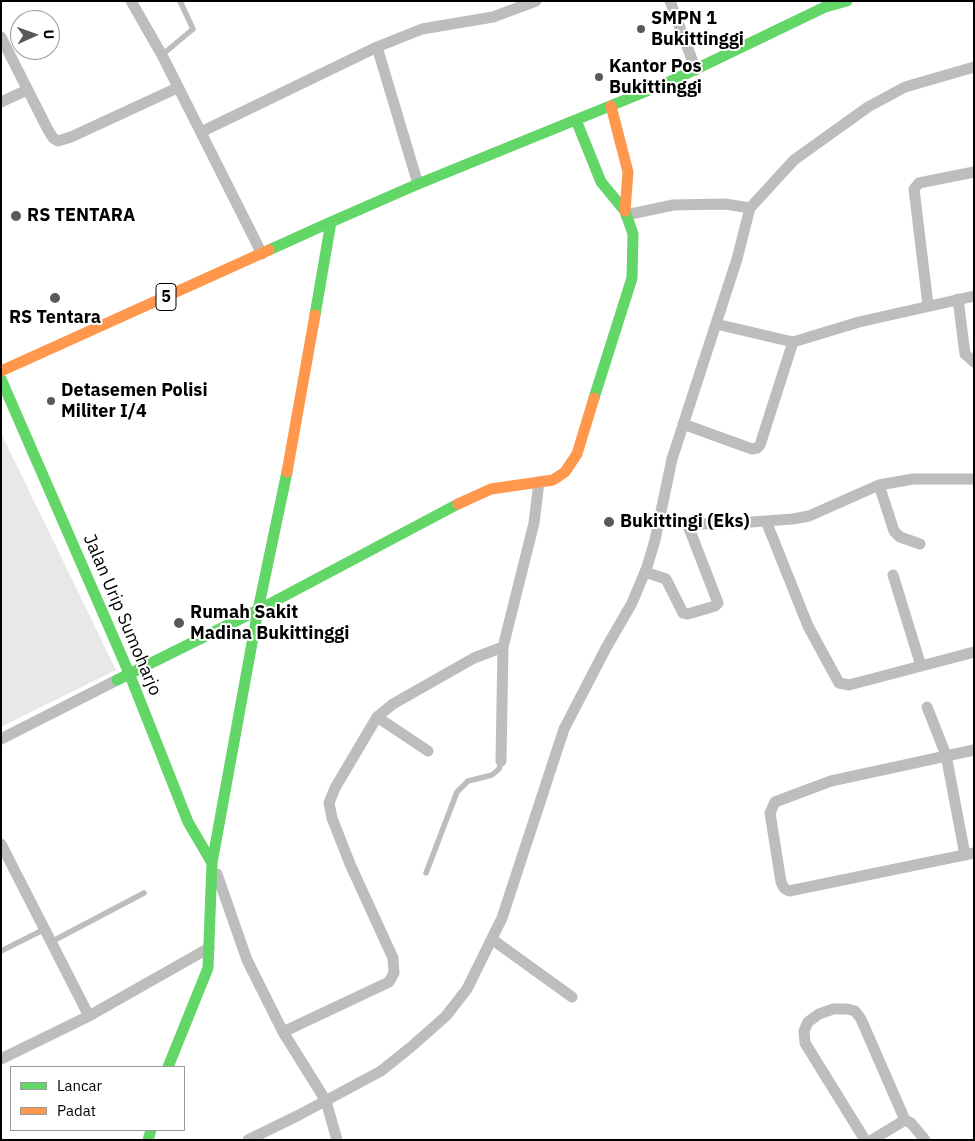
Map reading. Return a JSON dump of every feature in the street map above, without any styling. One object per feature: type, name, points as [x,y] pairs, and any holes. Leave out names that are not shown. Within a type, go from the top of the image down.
[{"type":"main road","points":[[168,1066],[203,984],[210,948],[212,863],[258,610],[290,459],[331,222],[418,184],[696,70],[827,4],[847,1]]},
{"type":"main road","points":[[611,106],[628,172],[626,213]]},
{"type":"main road","points":[[117,680],[258,610],[468,498],[491,489],[554,480],[565,472],[576,454],[632,278],[634,257],[633,234],[626,213],[601,182],[576,120]]},
{"type":"main road","name":"5","points":[[1,371],[331,222]]},
{"type":"main road","name":"Jalan Urip Sumoharjo","points":[[1,378],[129,673],[188,822],[212,863]]},
{"type":"street","points":[[131,1],[162,55],[262,254]]},
{"type":"street","points":[[200,132],[377,48],[432,26],[493,17],[536,1]]},
{"type":"street","points":[[670,1],[696,70]]},
{"type":"street","points":[[1,38],[47,128],[53,138],[58,141],[71,137],[177,88]]},
{"type":"street","points":[[377,48],[418,184]]},
{"type":"street","points":[[248,1140],[381,1071],[446,1016],[467,989],[493,940],[502,918],[564,729],[606,648],[632,603],[645,572],[655,540],[658,517],[672,459],[737,259],[750,208],[794,160],[868,107],[905,87],[974,67]]},
{"type":"street","points":[[1,102],[27,90]]},
{"type":"street","points":[[928,305],[914,189],[919,183],[974,172]]},
{"type":"street","points":[[626,213],[673,205],[725,204],[750,208]]},
{"type":"street","points":[[716,324],[793,342],[859,322],[974,296]]},
{"type":"street","points":[[958,299],[965,354],[974,362]]},
{"type":"street","points":[[683,424],[752,449],[757,448],[760,445],[793,342]]},
{"type":"street","points":[[658,517],[687,523],[766,521],[809,516],[879,485],[913,480],[974,479]]},
{"type":"street","points":[[501,761],[503,647],[534,523],[538,482]]},
{"type":"street","points":[[879,485],[894,531],[900,537],[920,544]]},
{"type":"street","points":[[766,521],[808,626],[839,683],[849,684],[974,653]]},
{"type":"street","points":[[645,572],[661,576],[669,583],[683,613],[706,609],[718,604],[687,523]]},
{"type":"street","points":[[893,575],[921,666]]},
{"type":"street","points":[[283,1032],[390,982],[394,973],[393,958],[350,864],[329,810],[335,788],[377,717],[393,704],[474,658],[503,647]]},
{"type":"street","points":[[1,740],[117,680]]},
{"type":"street","points":[[927,706],[946,755],[969,854],[796,891],[784,888],[781,882],[770,813],[775,802],[843,778],[946,755],[974,750]]},
{"type":"street","points":[[377,717],[428,751]]},
{"type":"street","points":[[1,844],[89,1016]]},
{"type":"street","points":[[212,863],[247,960],[283,1032],[326,1101],[337,1140]]},
{"type":"street","points":[[493,940],[572,997]]},
{"type":"street","points":[[1,1058],[89,1016],[210,948]]},
{"type":"street","points":[[865,1140],[805,1043],[804,1031],[808,1022],[818,1014],[833,1009],[847,1008],[862,1018],[905,1120],[911,1122],[925,1140]]},
{"type":"street","points":[[872,1140],[905,1120]]},
{"type":"lane","points":[[162,55],[193,29],[180,1]]},
{"type":"lane","points":[[426,873],[457,792],[468,781],[492,775],[499,769],[501,761]]},
{"type":"lane","points":[[51,942],[144,893]]},
{"type":"lane","points":[[1,951],[45,929]]},
{"type":"shaded area","points":[[1,433],[116,670],[1,727]]},
{"type":"traffic: fast","points":[[331,222],[418,184],[669,82],[825,7],[847,1]]},
{"type":"traffic: fast","points":[[576,120],[601,182],[625,211],[633,234],[632,278],[594,398]]},
{"type":"traffic: fast","points":[[269,250],[331,222]]},
{"type":"traffic: fast","points":[[315,315],[331,222]]},
{"type":"traffic: fast","points":[[1,379],[129,673],[188,822],[212,863]]},
{"type":"traffic: fast","points":[[168,1066],[208,968],[212,863],[258,610],[287,472]]},
{"type":"traffic: fast","points":[[117,680],[258,610],[458,504]]},
{"type":"traffic: fast","points":[[148,1140],[151,1131]]},
{"type":"traffic: slow","points":[[611,106],[628,172],[625,211]]},
{"type":"traffic: slow","points":[[1,371],[269,250]]},
{"type":"traffic: slow","points":[[287,472],[315,315]]},
{"type":"traffic: slow","points":[[458,504],[491,489],[553,480],[565,472],[577,454],[594,398]]},
{"type":"place","name":"SMPN 1 Bukittinggi","points":[[641,29]]},
{"type":"place","name":"Kantor Pos Bukittinggi","points":[[599,77]]},
{"type":"place","name":"RS TENTARA","points":[[16,216]]},
{"type":"place","name":"RS Tentara","points":[[55,298]]},
{"type":"place","name":"Detasemen Polisi Militer I/4","points":[[51,401]]},
{"type":"place","name":"Bukittingi (Eks)","points":[[609,522]]},
{"type":"place","name":"Rumah Sakit Madina Bukittinggi","points":[[179,623]]}]
